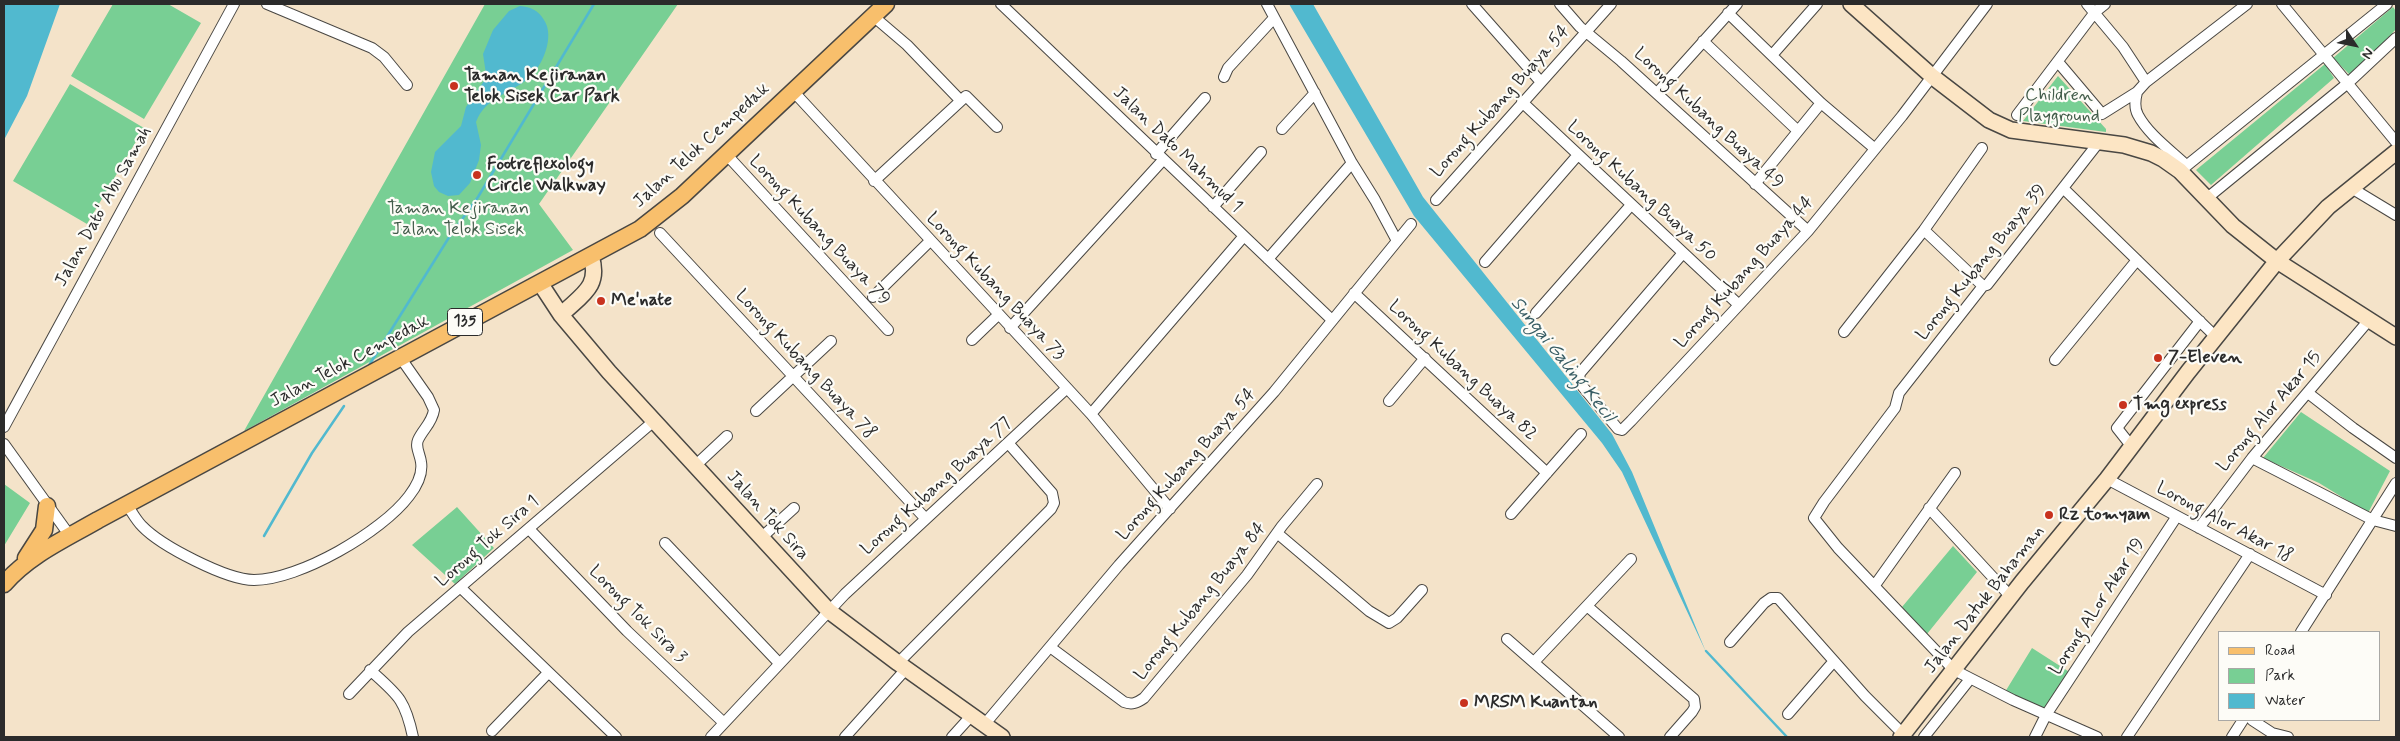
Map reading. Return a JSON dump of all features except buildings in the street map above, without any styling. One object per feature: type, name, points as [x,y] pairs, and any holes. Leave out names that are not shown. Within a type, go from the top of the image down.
[{"type":"main road","name":"Jalan Telok Cempedak","points":[[4,584],[16,571],[38,554],[70,536],[591,256],[654,220],[886,4]]},
{"type":"main road","points":[[16,571],[40,539],[44,530],[47,506]]},
{"type":"street","name":"Jalan Dato' Abu Samah","points":[[4,427],[234,4]]},
{"type":"street","points":[[267,4],[372,48],[384,57],[408,85]]},
{"type":"street","name":"Jalan Dato Mahmud 1","points":[[1001,4],[1332,320]]},
{"type":"street","points":[[1267,4],[1352,163],[1397,241]]},
{"type":"street","points":[[1472,4],[1540,81]]},
{"type":"street","name":"Lorong Kubang Buaya 49","points":[[1560,4],[1586,31],[1808,231]]},
{"type":"street","name":"Lorong Kubang Buaya 54","points":[[1436,200],[1610,4]]},
{"type":"street","points":[[1657,93],[1737,4]]},
{"type":"street","points":[[1773,54],[1817,4]]},
{"type":"street","name":"Lorong Kubang Buaya 44","points":[[1683,253],[1580,373],[1579,380],[1583,387],[1618,429],[1622,430],[1808,231],[1933,76],[1987,4]]},
{"type":"street","points":[[2087,4],[2123,47],[2146,82]]},
{"type":"street","points":[[2017,115],[2095,12],[2105,4]]},
{"type":"street","points":[[2058,62],[2102,114],[2137,92],[2146,82],[2247,4]]},
{"type":"street","points":[[2282,4],[2396,142]]},
{"type":"street","points":[[2183,168],[2387,4]]},
{"type":"street","points":[[1858,6],[1933,76],[1989,120],[2011,130],[2099,142],[2151,153],[2183,168]]},
{"type":"street","points":[[1728,13],[1773,54],[1821,103],[1874,148]]},
{"type":"street","points":[[873,16],[906,45],[960,100]]},
{"type":"street","points":[[1224,77],[1228,68],[1274,18]]},
{"type":"street","points":[[2206,199],[2348,83],[2396,38]]},
{"type":"street","points":[[1703,41],[1798,131]]},
{"type":"street","name":"Lorong Kubang Buaya 73","points":[[793,91],[1091,414],[1170,509]]},
{"type":"street","points":[[2137,92],[2135,104],[2137,114],[2146,127],[2183,168],[2206,199],[2233,226],[2277,261],[2396,337]]},
{"type":"street","points":[[1282,128],[1315,93]]},
{"type":"street","points":[[874,181],[966,96],[997,127]]},
{"type":"street","points":[[1010,328],[1160,157],[1205,98]]},
{"type":"street","name":"Lorong Kubang Buaya 50","points":[[1522,102],[1739,305]]},
{"type":"street","points":[[1755,184],[1821,103]]},
{"type":"street","name":"Lorong Kubang Buaya 39","points":[[1875,585],[1838,548],[1814,518],[1895,408],[1899,393],[1983,286],[1987,285],[2064,189],[2099,142]]},
{"type":"street","points":[[1844,332],[1924,230],[1982,148]]},
{"type":"street","points":[[1213,207],[1261,152]]},
{"type":"street","name":"Jalan Datuk Bahaman","points":[[1902,736],[2107,479],[2277,261],[2312,222],[2396,152]]},
{"type":"street","name":"Lorong Kubang Buaya 79","points":[[726,154],[888,330]]},
{"type":"street","points":[[1485,262],[1578,156]]},
{"type":"street","points":[[1268,259],[1352,163]]},
{"type":"street","points":[[2064,189],[2217,338]]},
{"type":"street","points":[[2353,189],[2396,215]]},
{"type":"street","points":[[1536,313],[1631,205]]},
{"type":"street","name":"Lorong Kubang Buaya 54","points":[[984,725],[1170,509],[1274,392],[1411,224]]},
{"type":"street","points":[[1924,230],[1983,286]]},
{"type":"street","name":"Lorong Kubang Buaya 78","points":[[660,233],[925,518]]},
{"type":"street","points":[[1091,414],[1244,236]]},
{"type":"street","points":[[873,297],[930,241]]},
{"type":"street","points":[[560,315],[584,292],[594,278],[595,272],[591,256]]},
{"type":"street","points":[[2056,360],[2137,260]]},
{"type":"street","name":"Jalan Tok Sira","points":[[540,283],[560,315],[654,421],[829,610],[902,666],[1002,737]]},
{"type":"street","name":"Lorong Kubang Buaya 82","points":[[1354,293],[1547,472]]},
{"type":"street","points":[[972,340],[998,315]]},
{"type":"street","name":"Lorong Alor Akar 15","points":[[2199,528],[2252,458],[2369,320]]},
{"type":"street","points":[[2132,447],[2117,428],[2200,322]]},
{"type":"street","points":[[756,411],[831,341]]},
{"type":"street","points":[[127,505],[144,528],[171,547],[232,577],[264,580],[300,568],[359,540],[383,522],[408,497],[422,468],[417,441],[431,421],[434,410],[428,397],[400,358]]},
{"type":"street","points":[[1389,401],[1425,358]]},
{"type":"street","name":"Lorong Kubang Buaya 77","points":[[711,737],[829,610],[925,518],[1009,444],[1066,388]]},
{"type":"street","points":[[2308,393],[2396,458]]},
{"type":"street","name":"Lorong Tok Sira 1","points":[[349,694],[408,632],[654,421]]},
{"type":"street","points":[[1511,514],[1581,434]]},
{"type":"street","points":[[696,465],[727,436]]},
{"type":"street","points":[[4,444],[70,536]]},
{"type":"street","points":[[845,737],[902,666],[1054,504],[1052,493],[1009,444]]},
{"type":"street","points":[[2252,458],[2373,520],[2396,526]]},
{"type":"street","points":[[1955,472],[1875,585],[1954,670],[2046,715],[2097,737]]},
{"type":"street","name":"Lorong Alor Akar 18","points":[[2107,479],[2326,595]]},
{"type":"street","points":[[2302,631],[2396,483]]},
{"type":"street","name":"Lorong Kubang Buaya 84","points":[[1050,647],[1124,702],[1134,704],[1139,701],[1247,575],[1277,533],[1317,484]]},
{"type":"street","points":[[762,537],[794,508]]},
{"type":"street","points":[[1929,508],[2011,597]]},
{"type":"street","name":"Lorong ALor Akar 19","points":[[2035,737],[2046,715],[2177,516]]},
{"type":"street","name":"Lorong Tok Sira 3","points":[[529,529],[627,631],[724,723]]},
{"type":"street","points":[[1277,533],[1369,611],[1385,622],[1393,622],[1422,590]]},
{"type":"street","points":[[665,543],[780,662]]},
{"type":"street","points":[[2127,737],[2250,554]]},
{"type":"street","points":[[1534,662],[1631,559]]},
{"type":"street","points":[[461,588],[610,735]]},
{"type":"street","points":[[1730,642],[1764,603],[1771,598],[1778,598],[1902,736]]},
{"type":"street","points":[[1587,606],[1694,699],[1692,712],[1670,737]]},
{"type":"street","points":[[1507,640],[1619,737]]},
{"type":"street","points":[[1788,714],[1834,661]]},
{"type":"street","points":[[370,670],[401,700],[406,710],[413,737]]},
{"type":"street","points":[[492,731],[548,673]]},
{"type":"street","points":[[1924,737],[1970,679]]},
{"type":"street","points":[[952,737],[971,716]]},
{"type":"street","points":[[2232,737],[2242,721]]},
{"type":"street","points":[[2254,721],[2272,733],[2288,737]]},
{"type":"green space","points":[[113,4],[168,4],[201,23],[144,119],[71,76]]},
{"type":"green space","name":"Taman Kejiranan Jalan Telok Sisek","points":[[485,4],[678,4],[539,204],[573,250],[244,431]]},
{"type":"green space","points":[[2393,7],[2396,11],[2396,29],[2352,77],[2333,58]]},
{"type":"green space","points":[[2325,64],[2334,78],[2211,185],[2196,170]]},
{"type":"green space","name":"Children Playground","points":[[2058,76],[2106,129],[2106,132],[2023,121]]},
{"type":"green space","points":[[70,84],[144,128],[87,224],[13,181]]},
{"type":"green space","points":[[2301,412],[2390,471],[2368,513],[2319,483],[2263,458]]},
{"type":"green space","points":[[4,484],[30,503],[4,546]]},
{"type":"green space","points":[[457,507],[494,548],[455,584],[412,545]]},
{"type":"green space","points":[[1953,546],[1977,572],[1927,634],[1902,607]]},
{"type":"green space","points":[[2032,648],[2071,673],[2046,711],[2005,692]]},
{"type":"water","points":[[4,4],[60,4],[27,96],[4,140]]},
{"type":"water","points":[[1289,4],[1313,4],[1423,197],[1612,434],[1632,472],[1706,652],[1622,472],[1602,443],[1414,216]]},
{"type":"water","points":[[520,6],[537,11],[544,20],[547,27],[548,42],[543,58],[530,77],[492,101],[480,113],[476,122],[481,145],[479,160],[470,183],[459,195],[448,196],[439,192],[434,186],[431,172],[435,152],[461,126],[466,107],[484,81],[486,74],[483,54],[493,30],[509,11]]},
{"type":"waterway","points":[[368,367],[448,239],[478,197],[594,4]]},
{"type":"waterway","points":[[264,536],[312,453],[344,406]]},
{"type":"waterway","name":"Sungai Galing Kecil","points":[[1706,651],[1787,737]]},
{"type":"place","name":"Taman Kejiranan Telok Sisek Car Park","points":[[454,86]]},
{"type":"place","name":"Footreflexology Circle Walkway","points":[[477,175]]},
{"type":"place","name":"Me'nate","points":[[601,301]]},
{"type":"place","name":"7-Eleven","points":[[2158,358]]},
{"type":"place","name":"Tmg express","points":[[2123,405]]},
{"type":"place","name":"Rz tomyam","points":[[2049,515]]},
{"type":"place","name":"MRSM Kuantan","points":[[1464,703]]}]
